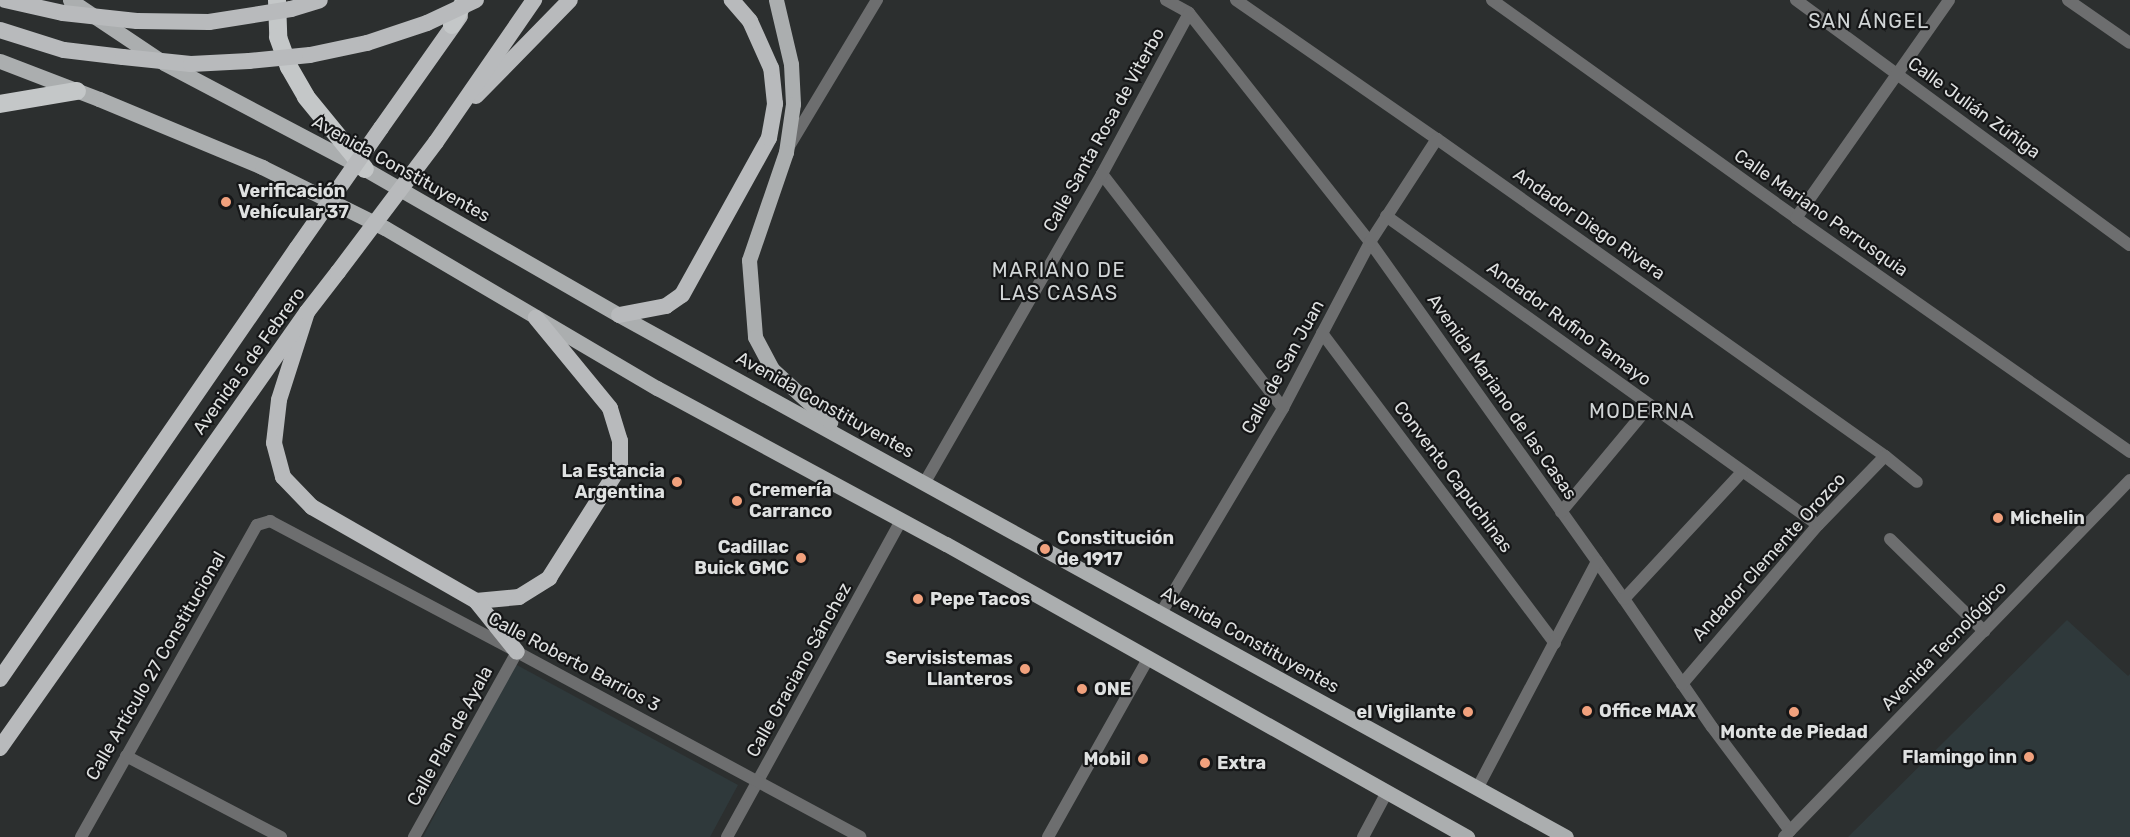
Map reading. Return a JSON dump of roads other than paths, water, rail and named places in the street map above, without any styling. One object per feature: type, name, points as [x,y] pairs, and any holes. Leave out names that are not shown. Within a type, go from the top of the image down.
[{"type":"highway","points":[[5,0],[63,13],[137,21],[210,22],[291,9],[320,0]]},
{"type":"highway","points":[[277,0],[278,37],[289,67],[306,97],[365,169]]},
{"type":"highway","points":[[452,25],[465,0]]},
{"type":"highway","points":[[0,30],[64,50],[191,64],[249,62],[310,55],[367,43],[427,23],[475,0]]},
{"type":"highway","name":"Avenida 5 de Febrero","points":[[0,679],[452,25],[475,0]]},
{"type":"highway","name":"Avenida 5 de Febrero","points":[[0,748],[307,312],[436,142],[534,0]]},
{"type":"highway","points":[[453,118],[565,6],[581,0]]},
{"type":"highway","points":[[619,315],[666,306],[682,295],[769,138],[775,104],[771,68],[750,21],[732,0]]},
{"type":"highway","points":[[0,104],[77,91]]},
{"type":"highway","points":[[307,312],[279,400],[274,443],[283,477],[312,507],[476,602],[517,652]]},
{"type":"highway","points":[[476,602],[519,597],[549,578],[620,466],[620,441],[609,408],[583,373],[536,318]]},
{"type":"main road","name":"Avenida Constituyentes","points":[[70,0],[164,63],[365,169],[619,315],[848,439],[1566,837]]},
{"type":"main road","points":[[776,0],[790,64],[793,104],[786,152],[748,260],[755,337],[772,369],[848,439]]},
{"type":"main road","points":[[0,61],[262,167],[385,228],[657,388],[901,520],[1467,837]]},
{"type":"street","points":[[786,152],[877,0]]},
{"type":"street","name":"Avenida Mariano de las Casas","points":[[1166,0],[1189,13],[1370,242],[1624,598],[1787,834]]},
{"type":"street","name":"Andador Diego Rivera","points":[[1236,0],[1886,456],[1917,482]]},
{"type":"street","name":"Calle Mariano Perrusquia","points":[[1492,0],[1796,218],[2130,452]]},
{"type":"street","name":"Calle Julián Zúñiga","points":[[1796,0],[2130,245]]},
{"type":"street","points":[[1796,218],[1949,0]]},
{"type":"street","points":[[2068,0],[2130,43]]},
{"type":"street","name":"Calle Santa Rosa de Viterbo","points":[[925,482],[1102,174],[1189,13]]},
{"type":"street","name":"Calle de San Juan","points":[[1161,613],[1283,408],[1370,242],[1437,139]]},
{"type":"street","points":[[1102,174],[1283,408]]},
{"type":"street","name":"Andador Rufino Tamayo","points":[[1386,216],[1818,525]]},
{"type":"street","name":"Convento Capuchinas","points":[[1322,333],[1555,643]]},
{"type":"street","points":[[1561,512],[1650,405]]},
{"type":"street","name":"Andador Clemente Orozco","points":[[1682,684],[1818,525],[1886,456]]},
{"type":"street","points":[[1624,598],[1742,472]]},
{"type":"street","name":"Avenida Tecnológico","points":[[1787,834],[2130,480]]},
{"type":"street","name":"Calle Graciano Sánchez","points":[[727,837],[901,520]]},
{"type":"street","name":"Calle Roberto Barrios 3","points":[[270,521],[860,837]]},
{"type":"street","name":"Calle Artículo 27 Constitucional","points":[[81,837],[257,525],[270,521]]},
{"type":"street","points":[[1890,539],[1984,631]]},
{"type":"street","points":[[1478,787],[1597,561]]},
{"type":"street","name":"Calle Plan de Ayala","points":[[414,837],[517,652]]},
{"type":"street","points":[[1048,837],[1148,659]]},
{"type":"street","points":[[126,756],[281,837]]},
{"type":"street","points":[[1363,837],[1387,792]]},
{"type":"place","name":"Verificación Vehícular 37","points":[[226,202]]},
{"type":"place","name":"La Estancia Argentina","points":[[677,482]]},
{"type":"place","name":"Cremería Carranco","points":[[737,501]]},
{"type":"place","name":"Michelin","points":[[1998,518]]},
{"type":"place","name":"Constitución de 1917","points":[[1045,549]]},
{"type":"place","name":"Cadillac Buick GMC","points":[[801,558]]},
{"type":"place","name":"Pepe Tacos","points":[[918,599]]},
{"type":"place","name":"Servisistemas Llanteros","points":[[1025,669]]},
{"type":"place","name":"ONE","points":[[1082,689]]},
{"type":"place","name":"Office MAX","points":[[1587,711]]},
{"type":"place","name":"el Vigilante","points":[[1468,712]]},
{"type":"place","name":"Monte de Piedad","points":[[1794,712]]},
{"type":"place","name":"Flamingo inn","points":[[2029,757]]},
{"type":"place","name":"Mobil","points":[[1143,759]]},
{"type":"place","name":"Extra","points":[[1205,763]]},
{"type":"district","name":"SAN ÁNGEL","points":[[1869,21]]},
{"type":"district","name":"MARIANO DE LAS CASAS","points":[[1059,282]]},
{"type":"district","name":"MODERNA","points":[[1642,411]]}]
